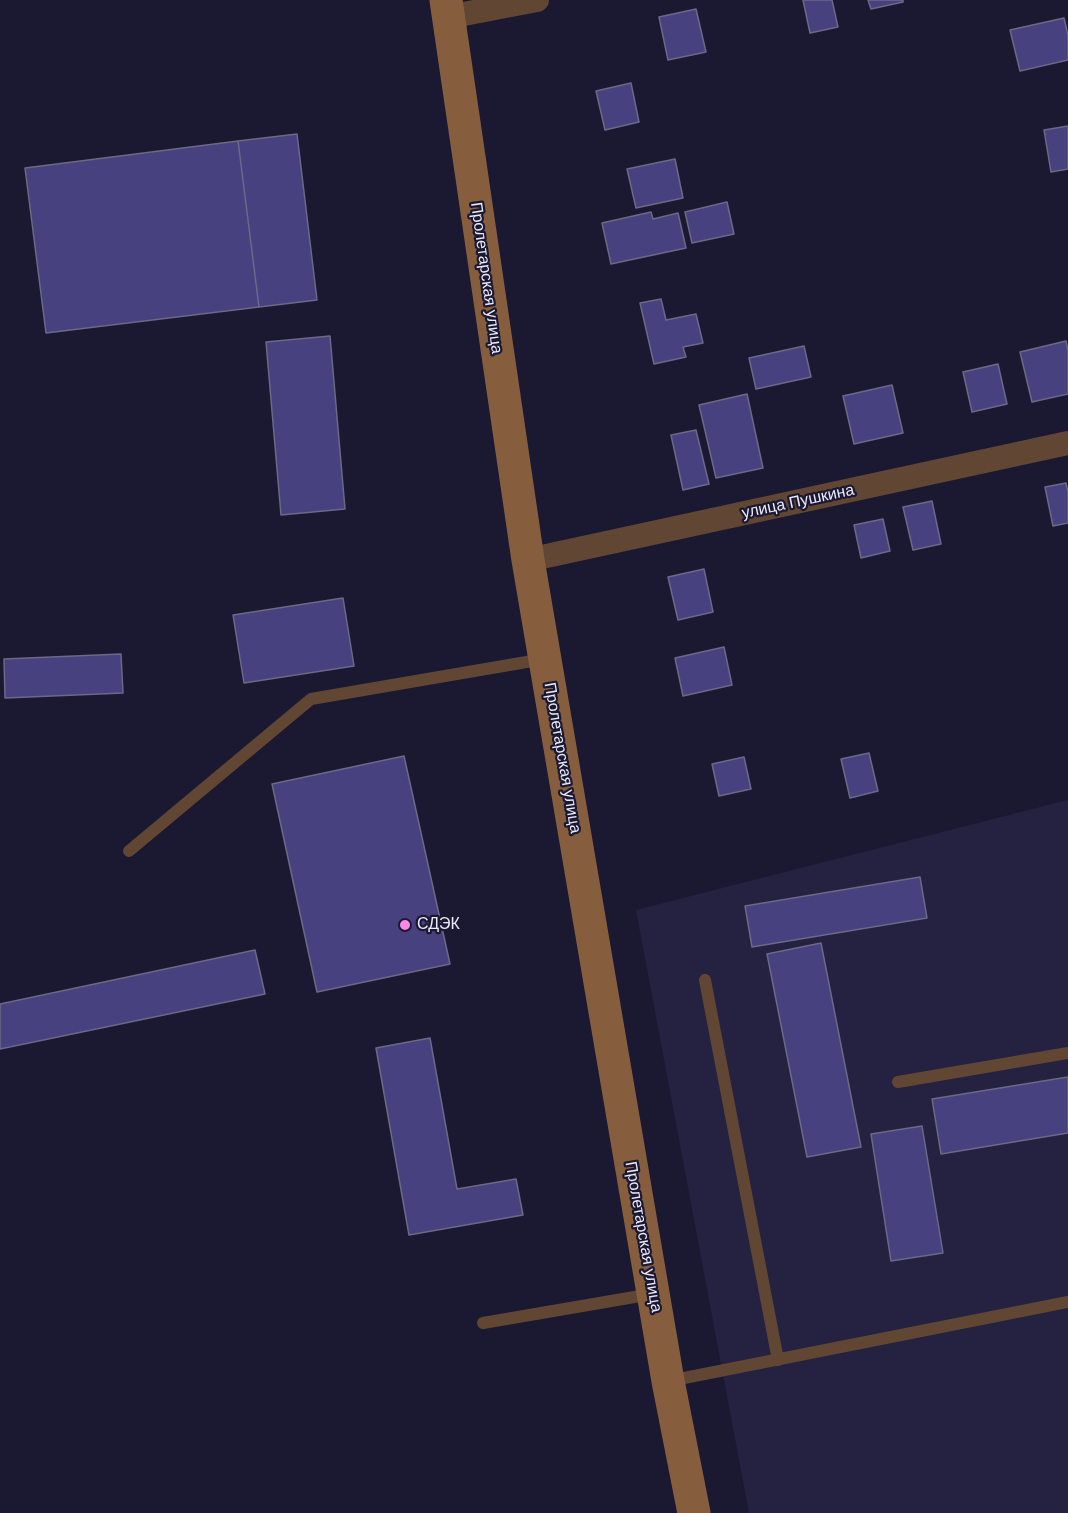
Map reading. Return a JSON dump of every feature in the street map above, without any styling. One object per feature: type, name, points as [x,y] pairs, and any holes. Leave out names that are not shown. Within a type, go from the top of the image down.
[{"type":"street","points":[[447,9],[537,0]]},
{"type":"street","name":"Пролетарская улица","points":[[447,9],[528,560],[668,1382],[694,1513]]},
{"type":"street","name":"улица Пушкина","points":[[528,560],[1068,443]]},
{"type":"lane","points":[[129,851],[311,699],[545,659]]},
{"type":"lane","points":[[705,980],[778,1360]]},
{"type":"lane","points":[[898,1082],[1068,1053]]},
{"type":"lane","points":[[483,1323],[653,1294]]},
{"type":"lane","points":[[668,1382],[1068,1302]]},
{"type":"shaded area","points":[[1068,800],[1068,1513],[749,1513],[636,910]]},
{"type":"building","points":[[803,0],[832,0],[838,27],[810,33]]},
{"type":"building","points":[[868,0],[903,0],[903,2],[871,9]]},
{"type":"building","points":[[696,9],[706,52],[668,60],[659,17]]},
{"type":"building","points":[[1064,18],[1068,35],[1068,60],[1020,71],[1010,30]]},
{"type":"building","points":[[631,83],[639,122],[605,130],[596,91]]},
{"type":"building","points":[[1068,126],[1068,169],[1051,172],[1044,130]]},
{"type":"building","points":[[297,134],[317,300],[259,307],[238,141]]},
{"type":"building","points":[[238,141],[259,307],[46,333],[25,168]]},
{"type":"building","points":[[675,159],[683,198],[636,208],[627,169]]},
{"type":"building","points":[[727,202],[734,234],[692,243],[685,212]]},
{"type":"building","points":[[651,212],[653,219],[678,213],[686,248],[611,264],[602,223]]},
{"type":"building","points":[[661,299],[666,320],[696,314],[703,343],[683,347],[686,357],[654,364],[640,303]]},
{"type":"building","points":[[330,336],[345,509],[281,515],[266,342]]},
{"type":"building","points":[[1066,341],[1068,394],[1032,402],[1020,352]]},
{"type":"building","points":[[804,346],[811,377],[756,389],[749,358]]},
{"type":"building","points":[[998,364],[1007,404],[972,412],[963,372]]},
{"type":"building","points":[[892,385],[903,433],[854,444],[843,396]]},
{"type":"building","points":[[747,394],[763,468],[716,478],[699,405]]},
{"type":"building","points":[[696,430],[709,484],[683,490],[671,435]]},
{"type":"building","points":[[1066,483],[1068,523],[1053,526],[1045,487]]},
{"type":"building","points":[[932,501],[941,544],[913,550],[903,507]]},
{"type":"building","points":[[883,519],[890,551],[861,558],[854,525]]},
{"type":"building","points":[[704,569],[713,612],[678,620],[668,577]]},
{"type":"building","points":[[343,598],[354,666],[244,683],[233,615]]},
{"type":"building","points":[[724,647],[732,685],[683,696],[675,658]]},
{"type":"building","points":[[121,654],[123,693],[5,698],[4,659]]},
{"type":"building","points":[[869,753],[878,791],[850,798],[841,759]]},
{"type":"building","points":[[404,756],[450,964],[317,992],[272,784]]},
{"type":"building","points":[[744,757],[751,789],[719,796],[712,764]]},
{"type":"building","points":[[920,877],[927,918],[752,947],[745,906]]},
{"type":"building","points":[[821,943],[861,1147],[807,1157],[767,954]]},
{"type":"building","points":[[255,950],[265,994],[0,1049],[0,1004]]},
{"type":"building","points":[[430,1038],[457,1189],[516,1179],[523,1215],[409,1235],[376,1048]]},
{"type":"building","points":[[1068,1077],[1068,1133],[941,1154],[932,1099]]},
{"type":"building","points":[[922,1126],[943,1253],[891,1261],[871,1134]]},
{"type":"place","name":"СДЭК","points":[[405,925]]}]
